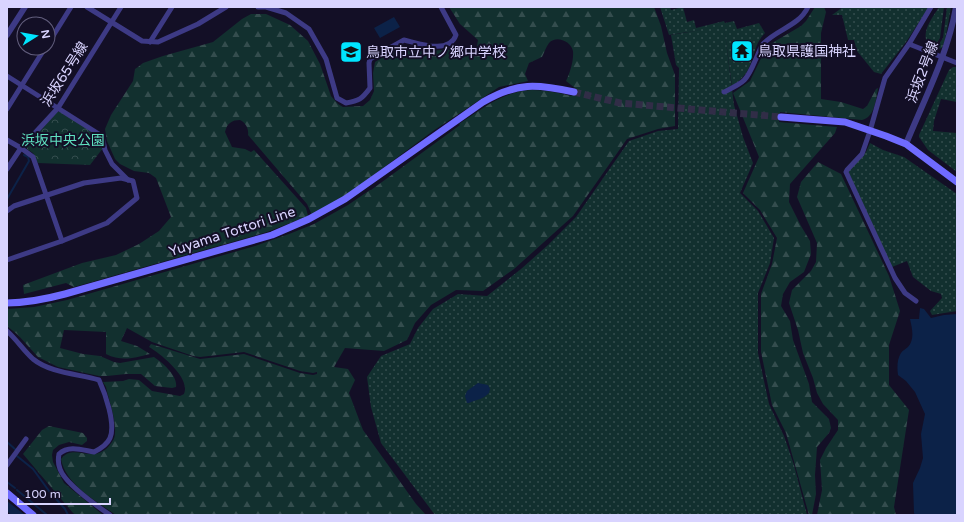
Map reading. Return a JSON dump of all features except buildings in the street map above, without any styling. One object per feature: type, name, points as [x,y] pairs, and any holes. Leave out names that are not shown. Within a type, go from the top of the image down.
[{"type":"main road","name":"Yuyama Tottori Line","points":[[7,303],[36,301],[65,294],[279,232],[323,212],[345,199],[494,95],[509,89],[536,85],[574,92]]},
{"type":"main road","points":[[781,117],[845,122],[906,144],[957,182]]},
{"type":"main road","points":[[7,493],[33,515]]},
{"type":"street","points":[[7,35],[26,7]]},
{"type":"street","points":[[56,31],[71,7]]},
{"type":"street","points":[[87,7],[142,41],[150,42],[158,42],[198,24],[227,7]]},
{"type":"street","name":"浜坂65号線","points":[[7,169],[21,148],[58,108],[121,7]]},
{"type":"street","points":[[150,42],[172,7]]},
{"type":"street","points":[[258,7],[266,7],[286,13],[309,29],[326,59],[337,98],[346,103],[357,102],[370,88],[368,63],[370,59],[404,40],[435,47],[447,44],[454,40],[456,35],[441,7]]},
{"type":"street","points":[[724,92],[743,82],[750,74],[764,43],[799,20],[805,14],[808,7]]},
{"type":"street","points":[[916,301],[905,293],[895,278],[846,172],[862,154],[885,78],[909,44],[931,7]]},
{"type":"street","name":"浜坂2号線","points":[[906,144],[942,58],[956,7]]},
{"type":"street","points":[[909,44],[957,63]]},
{"type":"street","points":[[7,109],[40,56]]},
{"type":"street","points":[[7,76],[102,136],[105,150],[112,164],[128,180]]},
{"type":"street","points":[[7,140],[33,157],[62,241]]},
{"type":"street","points":[[7,210],[14,206],[84,183],[121,178],[133,181],[137,198],[106,223],[62,241],[7,260]]},
{"type":"street","points":[[7,331],[34,359],[57,371],[80,374],[99,380],[106,400],[111,425],[112,432],[110,440],[94,452],[75,449],[63,450],[59,454],[58,461],[60,470],[67,479],[80,492],[110,515]]},
{"type":"street","points":[[7,465],[26,439]]},
{"type":"green space","points":[[449,7],[654,7],[675,75],[675,126],[658,129],[627,139],[573,216],[514,269],[483,291],[456,290],[431,305],[415,323],[407,340],[384,351],[345,348],[334,367],[348,369],[355,380],[349,393],[363,430],[416,504],[426,515],[116,515],[91,498],[69,477],[61,459],[66,454],[72,452],[96,454],[103,451],[113,440],[115,428],[112,410],[106,387],[103,382],[123,381],[129,379],[139,380],[152,391],[180,396],[184,394],[185,388],[179,374],[161,355],[149,347],[151,344],[200,359],[244,354],[300,373],[313,375],[317,374],[317,372],[313,373],[300,371],[244,352],[200,357],[193,356],[152,342],[127,328],[121,341],[137,346],[150,354],[122,359],[106,354],[106,332],[64,330],[60,348],[83,354],[100,356],[120,363],[154,357],[172,374],[175,379],[176,387],[155,386],[141,374],[99,376],[58,367],[38,357],[18,335],[7,326],[7,309],[34,307],[67,300],[255,246],[289,234],[314,224],[348,205],[371,190],[460,125],[459,124],[503,97],[522,91],[532,90],[547,91],[572,96],[575,88],[566,81],[572,62],[572,47],[563,40],[555,39],[549,43],[542,57],[529,63],[525,74],[528,81],[499,87],[433,131],[341,199],[312,215],[307,204],[248,135],[247,126],[240,120],[232,121],[227,126],[225,132],[232,147],[245,149],[251,152],[254,150],[306,208],[308,216],[267,232],[74,287],[66,283],[24,294],[23,285],[82,263],[116,255],[139,244],[159,231],[171,217],[156,178],[149,173],[134,171],[120,164],[115,159],[107,141],[105,129],[111,115],[133,81],[135,69],[143,63],[163,56],[213,42],[242,19],[251,14],[266,14],[290,25],[308,41],[320,64],[331,96],[338,104],[343,107],[363,106],[370,100],[374,91],[373,73],[375,62],[401,46],[430,51],[477,46],[478,40],[460,24]]},
{"type":"green space","points":[[660,7],[670,7],[671,10],[683,7],[687,22],[694,20],[696,28],[724,21],[725,23],[734,21],[737,29],[759,23],[765,33],[756,47],[746,74],[732,86],[724,26],[734,105],[743,137],[753,163],[740,193],[758,211],[774,238],[770,263],[758,293],[758,353],[769,404],[784,436],[794,465],[807,515],[435,515],[381,443],[371,407],[367,377],[381,356],[410,344],[418,328],[433,309],[458,294],[487,296],[548,245],[576,217],[629,141],[658,131],[678,129],[679,68],[676,65],[671,35],[707,29],[669,35]]},
{"type":"green space","points":[[815,7],[824,7],[826,12],[821,33],[821,99],[841,102],[863,109],[867,106],[878,88],[874,107],[870,115],[862,120],[780,112],[779,122],[837,127],[835,133],[790,184],[789,202],[810,241],[811,254],[804,272],[790,282],[783,294],[781,306],[790,321],[793,340],[809,384],[812,402],[829,419],[831,428],[829,433],[817,447],[815,475],[816,494],[812,515],[809,515],[786,433],[772,405],[761,352],[761,294],[772,264],[777,238],[760,210],[743,193],[759,157],[733,93],[750,81],[767,46],[801,26]]},
{"type":"green space","points":[[843,7],[929,7],[906,42],[881,74],[874,72],[857,51],[854,40],[848,40],[842,15],[832,15]]},
{"type":"green space","points":[[939,7],[944,7],[940,38],[933,50],[928,45],[926,34],[929,23]]},
{"type":"green space","points":[[947,7],[951,7],[945,41],[942,48],[935,50],[943,38]]},
{"type":"green space","points":[[953,67],[957,67],[957,102],[941,99],[934,121],[933,131],[957,133],[957,172],[928,150],[919,137],[949,70]]},
{"type":"green space","name":"浜坂中央公園","points":[[57,112],[62,112],[98,135],[103,148],[90,165],[38,163],[33,153],[27,149],[27,146]]},
{"type":"green space","points":[[870,143],[883,150],[904,157],[957,194],[957,311],[932,315],[930,311],[942,298],[941,294],[931,291],[913,277],[907,261],[892,267],[848,170],[866,152]]},
{"type":"green space","points":[[818,162],[841,174],[889,276],[900,311],[889,345],[889,385],[909,410],[894,507],[896,515],[817,515],[822,490],[820,460],[838,430],[838,420],[823,404],[817,393],[803,353],[798,330],[789,303],[792,290],[811,271],[816,262],[817,243],[797,197],[801,182]]},
{"type":"green space","points":[[49,426],[83,433],[87,438],[87,441],[82,445],[69,442],[59,445],[53,450],[53,462],[64,483],[103,515],[76,515],[73,513],[23,454],[42,430]]},
{"type":"water","points":[[394,17],[400,27],[380,38],[374,28]]},
{"type":"water","points":[[920,308],[924,309],[931,318],[957,314],[957,515],[915,515],[914,513],[913,483],[923,458],[921,434],[925,414],[915,392],[906,381],[898,375],[897,367],[900,355],[912,341],[912,326],[910,319],[919,319]]},
{"type":"water","points":[[478,383],[488,385],[490,389],[489,393],[482,398],[467,403],[465,396],[467,391]]},
{"type":"water","points":[[7,501],[25,515],[11,515],[7,511]]},
{"type":"waterway","points":[[7,199],[29,161],[28,157],[24,155]]},
{"type":"waterway","points":[[7,442],[16,450]]},
{"type":"waterway","points":[[17,456],[33,469],[49,491],[65,509],[68,515]]},
{"type":"waterway","points":[[7,482],[15,488]]},
{"type":"waterway","points":[[17,490],[47,515]]},
{"type":"tunnel","points":[[574,92],[620,103],[781,117]]},
{"type":"place","name":"鳥取県護国神社","points":[[742,51]]},
{"type":"place","name":"鳥取市立中ノ郷中学校","points":[[351,52]]}]
